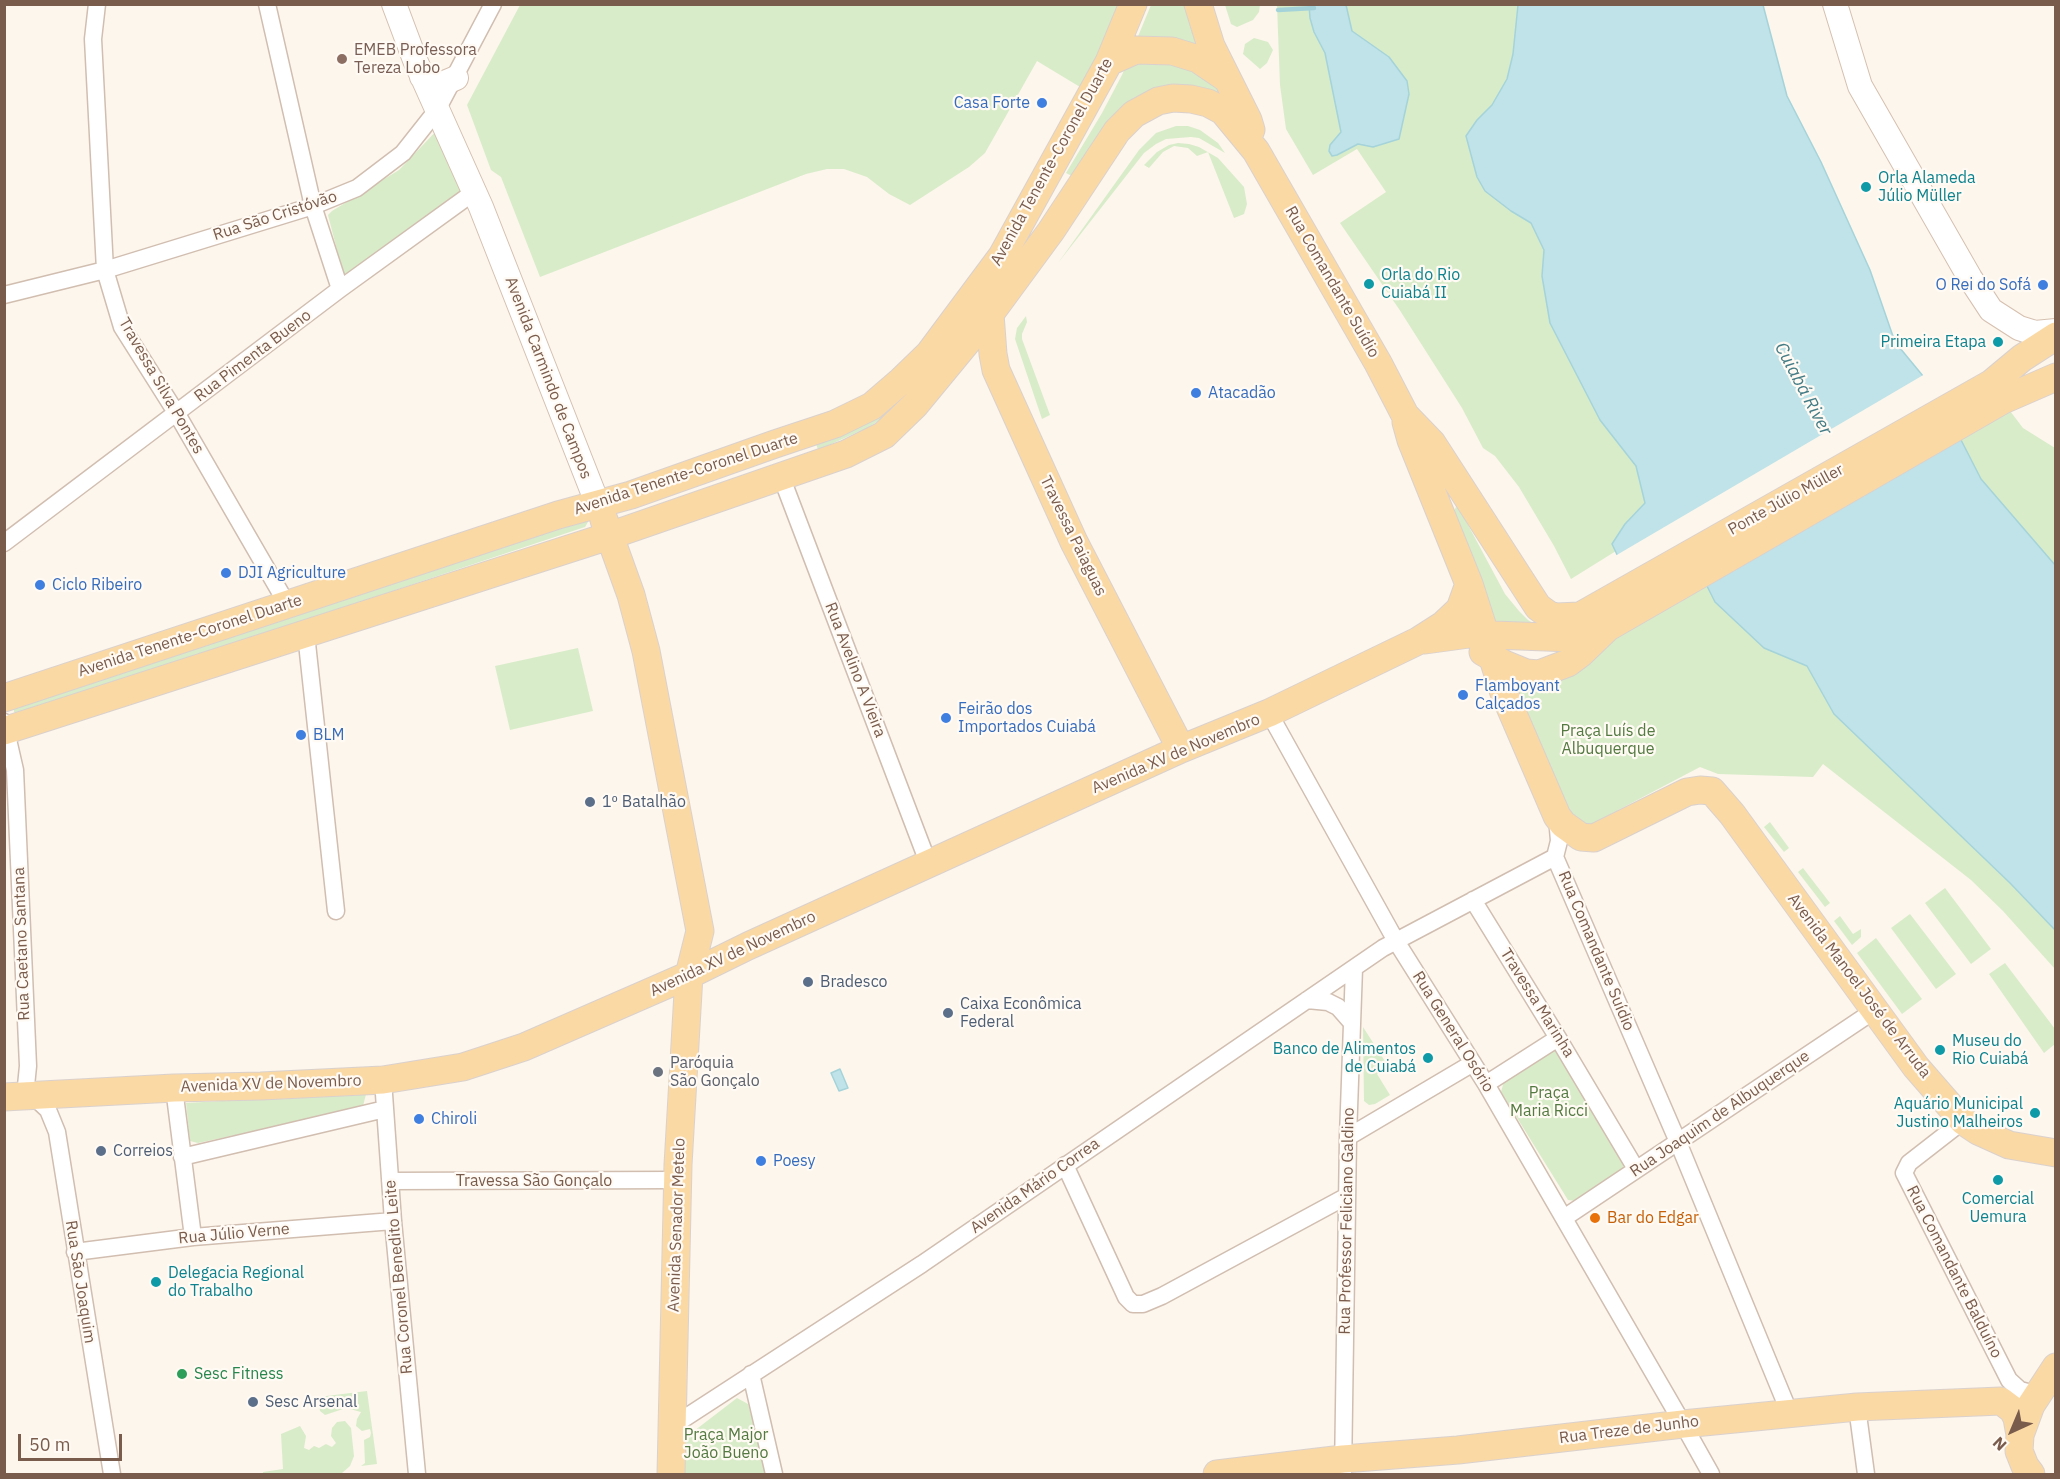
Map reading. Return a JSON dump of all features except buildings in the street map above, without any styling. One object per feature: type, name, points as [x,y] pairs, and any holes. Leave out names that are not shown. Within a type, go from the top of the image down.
[{"type":"main road","name":"Avenida Carmindo de Campos","points":[[394,4],[422,77],[474,192],[598,505],[631,595],[646,651],[700,931],[689,975]]},
{"type":"main road","name":"Avenida Tenente-Coronel Duarte","points":[[4,698],[558,515],[598,505],[835,424],[872,406],[929,354],[1002,256],[1109,62],[1133,4]]},
{"type":"main road","points":[[1198,4],[1211,46],[1248,120],[1256,151]]},
{"type":"main road","points":[[1835,4],[1860,86],[1970,278],[1991,310],[2019,328],[2035,333],[2055,331]]},
{"type":"main road","points":[[1109,62],[1136,50],[1172,51],[1198,59],[1227,79]]},
{"type":"main road","points":[[422,77],[436,84],[456,78]]},
{"type":"main road","name":"Avenida Tenente-Coronel Duarte","points":[[6,728],[609,536],[846,454],[884,435],[915,405],[990,314],[1051,231],[1118,130],[1134,114],[1158,101],[1173,98],[1208,103],[1223,111],[1256,151]]},
{"type":"main road","name":"Rua Comandante Suídio","points":[[1256,151],[1378,363],[1405,416],[1411,440],[1557,816]]},
{"type":"main road","points":[[929,354],[990,314],[1002,256]]},
{"type":"main road","name":"Travessa Paiaguas","points":[[990,314],[996,370],[1021,428],[1074,542],[1181,749]]},
{"type":"main road","points":[[1997,392],[2022,358],[2055,336]]},
{"type":"main road","points":[[1997,392],[2055,377]]},
{"type":"main road","name":"Ponte Júlio Müller","points":[[1580,616],[1997,392]]},
{"type":"main road","name":"Ponte Júlio Müller","points":[[1605,629],[1997,392]]},
{"type":"main road","name":"Rua Comandante Suídio","points":[[1405,416],[1432,443],[1538,607],[1556,617],[1580,616]]},
{"type":"main road","points":[[1418,641],[1443,625],[1460,609],[1468,584]]},
{"type":"main road","points":[[1494,658],[1540,638],[1571,638],[1605,629]]},
{"type":"main road","points":[[1418,641],[1446,636],[1470,644],[1494,658],[1532,674],[1539,674],[1568,663],[1605,629]]},
{"type":"main road","name":"Avenida XV de Novembro","points":[[21,1097],[174,1088],[383,1080],[463,1067],[524,1047],[689,975],[1181,749],[1269,713],[1418,641]]},
{"type":"main road","name":"Avenida Manoel José de Arruda","points":[[1557,816],[1563,824],[1585,838],[1600,837],[1687,792],[1712,791],[1916,1067],[1963,1121],[1978,1131],[2009,1144],[2055,1153]]},
{"type":"main road","points":[[700,931],[734,948],[748,946]]},
{"type":"main road","name":"Avenida Senador Metelo","points":[[670,1474],[677,1180],[689,975]]},
{"type":"main road","points":[[2020,1435],[2024,1419],[2047,1395],[2055,1367]]},
{"type":"main road","name":"Rua Treze de Junho","points":[[1217,1474],[1343,1467],[1458,1449],[1857,1407],[2001,1401],[2013,1410],[2018,1418],[2019,1451],[2030,1473]]},
{"type":"street","name":"Travessa Silva Pontes","points":[[97,4],[93,39],[105,270],[123,327],[177,414],[287,604]]},
{"type":"street","points":[[267,4],[313,206],[340,289]]},
{"type":"street","name":"Rua São Cristóvão","points":[[4,295],[105,270],[313,206],[357,188],[403,153],[437,110],[456,78],[493,4]]},
{"type":"street","name":"Rua Pimenta Bueno","points":[[4,543],[340,289],[474,192]]},
{"type":"street","name":"Rua Avelino A Vieira","points":[[781,476],[929,865]]},
{"type":"street","points":[[306,634],[336,911]]},
{"type":"street","name":"Rua General Osório","points":[[1269,713],[1395,941],[1486,1083],[1711,1474]]},
{"type":"street","name":"Rua Caetano Santana","points":[[6,728],[15,770],[27,1066],[21,1097]]},
{"type":"street","name":"Rua Comandante Suídio","points":[[1557,816],[1559,841],[1555,857],[1678,1142],[1790,1414]]},
{"type":"street","name":"Avenida Mário Correa","points":[[671,1427],[922,1264],[1395,941],[1555,857]]},
{"type":"street","name":"Travessa Marinha","points":[[1473,900],[1636,1169]]},
{"type":"street","name":"Rua Professor Feliciano Galdino","points":[[1343,1467],[1348,1137],[1354,968]]},
{"type":"street","points":[[1307,1000],[1328,1002],[1338,1007],[1352,1023]]},
{"type":"street","name":"Rua Joaquim de Albuquerque","points":[[1564,1218],[1875,1010]]},
{"type":"street","points":[[1486,1083],[1558,1038]]},
{"type":"street","points":[[1348,1137],[1473,1063]]},
{"type":"street","name":"Rua Coronel Benedito Leite","points":[[383,1080],[393,1221],[417,1474]]},
{"type":"street","points":[[174,1088],[193,1237]]},
{"type":"street","name":"Rua São Joaquim","points":[[21,1097],[48,1110],[57,1132],[111,1474]]},
{"type":"street","points":[[182,1157],[385,1109]]},
{"type":"street","name":"Rua Comandante Balduíno","points":[[1963,1121],[1909,1163],[1904,1173],[2009,1380],[2020,1390],[2047,1395]]},
{"type":"street","points":[[1065,1165],[1126,1297],[1134,1304],[1143,1304],[1162,1296],[1347,1197]]},
{"type":"street","name":"Travessa São Gonçalo","points":[[390,1182],[677,1180]]},
{"type":"street","name":"Rua Júlio Verne","points":[[75,1252],[193,1237],[393,1221]]},
{"type":"street","points":[[751,1374],[774,1474]]},
{"type":"street","points":[[1857,1407],[1866,1474]]},
{"type":"green space","points":[[1225,4],[1260,5],[1259,12],[1253,20],[1237,27],[1231,24]]},
{"type":"green space","points":[[520,5],[1123,5],[1085,90],[1037,61],[985,153],[969,167],[910,205],[889,194],[867,177],[844,169],[827,169],[806,174],[540,277],[501,177],[491,170],[467,105]]},
{"type":"green space","points":[[1151,5],[1190,5],[1241,108],[1185,87],[1072,176],[1066,173],[1122,75]]},
{"type":"green space","points":[[1277,5],[1309,5],[1314,32],[1325,53],[1338,113],[1341,132],[1330,145],[1338,155],[1358,144],[1373,147],[1404,112],[1409,94],[1389,57],[1352,31],[1346,5],[1518,5],[1513,54],[1507,79],[1492,105],[1477,120],[1511,211],[1531,223],[1544,250],[1542,276],[1550,323],[1600,420],[1636,466],[1645,503],[1625,524],[1613,544],[1616,551],[1571,579],[1519,487],[1495,456],[1483,448],[1462,408],[1399,309],[1340,223],[1386,192],[1357,149],[1313,175],[1286,129],[1280,85]]},
{"type":"green space","points":[[1254,38],[1268,42],[1273,50],[1267,63],[1260,69],[1243,54],[1245,44]]},
{"type":"green space","points":[[442,125],[469,188],[345,281],[328,215],[399,170]]},
{"type":"green space","points":[[1176,126],[1188,126],[1200,130],[1218,143],[1225,153],[1199,138],[1166,139],[1156,144],[1144,153],[1058,263],[1139,150],[1156,133]]},
{"type":"green space","points":[[1178,143],[1199,147],[1208,152],[1197,156],[1188,148],[1174,146],[1163,152],[1149,168],[1144,165],[1157,152]]},
{"type":"green space","points":[[1208,152],[1218,158],[1244,187],[1247,204],[1244,214],[1234,218]]},
{"type":"green space","points":[[1026,316],[1027,322],[1022,339],[1050,415],[1042,419],[1015,339],[1017,328]]},
{"type":"green space","points":[[925,381],[888,415],[867,428],[818,450],[815,440]]},
{"type":"green space","points":[[2007,407],[2023,428],[2055,448],[2055,565],[1981,479],[1959,436]]},
{"type":"green space","points":[[1456,507],[1459,508],[1505,594],[1528,620],[1539,627],[1491,631],[1454,511]]},
{"type":"green space","points":[[586,519],[588,522],[585,527],[19,715],[14,712],[14,708]]},
{"type":"green space","name":"Praça Luís de Albuquerque","points":[[1706,584],[1764,648],[1807,666],[1834,714],[2010,883],[2055,930],[2055,969],[2003,911],[1971,880],[1823,764],[1813,777],[1718,774],[1700,767],[1586,827],[1575,824],[1511,677],[1605,643]]},
{"type":"green space","points":[[578,648],[593,711],[510,730],[495,666]]},
{"type":"green space","points":[[1770,822],[1789,848],[1784,852],[1764,827]]},
{"type":"green space","points":[[1803,868],[1830,903],[1825,907],[1798,872]]},
{"type":"green space","points":[[1945,888],[1991,949],[1971,964],[1925,903]]},
{"type":"green space","points":[[1910,914],[1956,974],[1936,989],[1891,928]]},
{"type":"green space","points":[[1840,916],[1853,934],[1861,929],[1861,937],[1852,945],[1834,921]]},
{"type":"green space","points":[[1876,938],[1922,999],[1902,1014],[1857,953]]},
{"type":"green space","points":[[2005,963],[2055,1029],[2055,1044],[2044,1053],[1989,974]]},
{"type":"green space","points":[[1363,1027],[1388,1066],[1377,1074],[1390,1095],[1369,1105],[1364,1101]]},
{"type":"green space","name":"Praça Maria Ricci","points":[[1555,1048],[1623,1160],[1623,1168],[1576,1201],[1568,1200],[1501,1092],[1504,1081]]},
{"type":"green space","points":[[367,1090],[363,1106],[352,1110],[198,1143],[190,1141],[186,1103],[326,1095]]},
{"type":"green space","points":[[367,1391],[377,1464],[361,1466],[365,1463],[364,1440],[370,1437],[371,1433],[370,1429],[362,1431],[356,1426],[361,1412],[346,1408],[325,1415],[320,1411],[318,1397]]},
{"type":"green space","name":"Praça Major João Bueno","points":[[737,1398],[748,1404],[767,1474],[680,1474],[681,1441]]},
{"type":"green space","points":[[345,1421],[351,1428],[354,1456],[350,1466],[341,1474],[263,1474],[263,1472],[283,1469],[281,1434],[300,1426],[306,1436],[304,1448],[309,1450],[314,1446],[319,1448],[326,1444],[332,1447],[336,1443],[331,1436],[332,1428],[337,1422]]},
{"type":"water","points":[[1309,5],[1346,5],[1352,31],[1389,57],[1407,81],[1409,94],[1399,139],[1373,147],[1358,144],[1332,156],[1329,151],[1330,145],[1341,132],[1325,53],[1314,32]]},
{"type":"water","name":"Cuiabá River","points":[[1518,5],[1763,5],[1787,96],[1821,162],[1870,270],[1895,342],[1923,376],[1959,436],[1981,479],[2055,565],[2055,930],[2010,883],[1834,714],[1807,666],[1764,648],[1715,602],[1706,584],[1621,563],[1612,544],[1625,524],[1645,503],[1636,466],[1600,420],[1550,323],[1542,276],[1544,250],[1531,223],[1485,191],[1477,177],[1466,136],[1477,120],[1492,105],[1507,79],[1513,54]]},
{"type":"water","points":[[840,1069],[848,1088],[839,1091],[831,1073]]},
{"type":"pier","points":[[1925,374],[1961,434],[1635,576],[1619,565],[1615,556]]},
{"type":"waterway","points":[[1278,10],[1314,8]]},
{"type":"place","name":"EMEB Professora Tereza Lobo","points":[[342,59]]},
{"type":"place","name":"Casa Forte","points":[[1042,103]]},
{"type":"place","name":"Orla Alameda Júlio Müller","points":[[1866,187]]},
{"type":"place","name":"Orla do Rio Cuiabá II","points":[[1369,284]]},
{"type":"place","name":"O Rei do Sofá","points":[[2043,285]]},
{"type":"place","name":"Primeira Etapa","points":[[1998,342]]},
{"type":"place","name":"Atacadão","points":[[1196,393]]},
{"type":"place","name":"DJI Agriculture","points":[[226,573]]},
{"type":"place","name":"Ciclo Ribeiro","points":[[40,585]]},
{"type":"place","name":"Flamboyant Calçados","points":[[1463,695]]},
{"type":"place","name":"Feirão dos Importados Cuiabá","points":[[946,718]]},
{"type":"place","name":"BLM","points":[[301,735]]},
{"type":"place","name":"1º Batalhão","points":[[590,802]]},
{"type":"place","name":"Bradesco","points":[[808,982]]},
{"type":"place","name":"Caixa Econômica Federal","points":[[948,1013]]},
{"type":"place","name":"Museu do Rio Cuiabá","points":[[1940,1050]]},
{"type":"place","name":"Banco de Alimentos de Cuiabá","points":[[1428,1058]]},
{"type":"place","name":"Paróquia São Gonçalo","points":[[658,1072]]},
{"type":"place","name":"Aquário Municipal Justino Malheiros","points":[[2035,1113]]},
{"type":"place","name":"Chiroli","points":[[419,1119]]},
{"type":"place","name":"Correios","points":[[101,1151]]},
{"type":"place","name":"Poesy","points":[[761,1161]]},
{"type":"place","name":"Comercial Uemura","points":[[1998,1180]]},
{"type":"place","name":"Bar do Edgar","points":[[1595,1218]]},
{"type":"place","name":"Delegacia Regional do Trabalho","points":[[156,1282]]},
{"type":"place","name":"Sesc Fitness","points":[[182,1374]]},
{"type":"place","name":"Sesc Arsenal","points":[[253,1402]]}]
